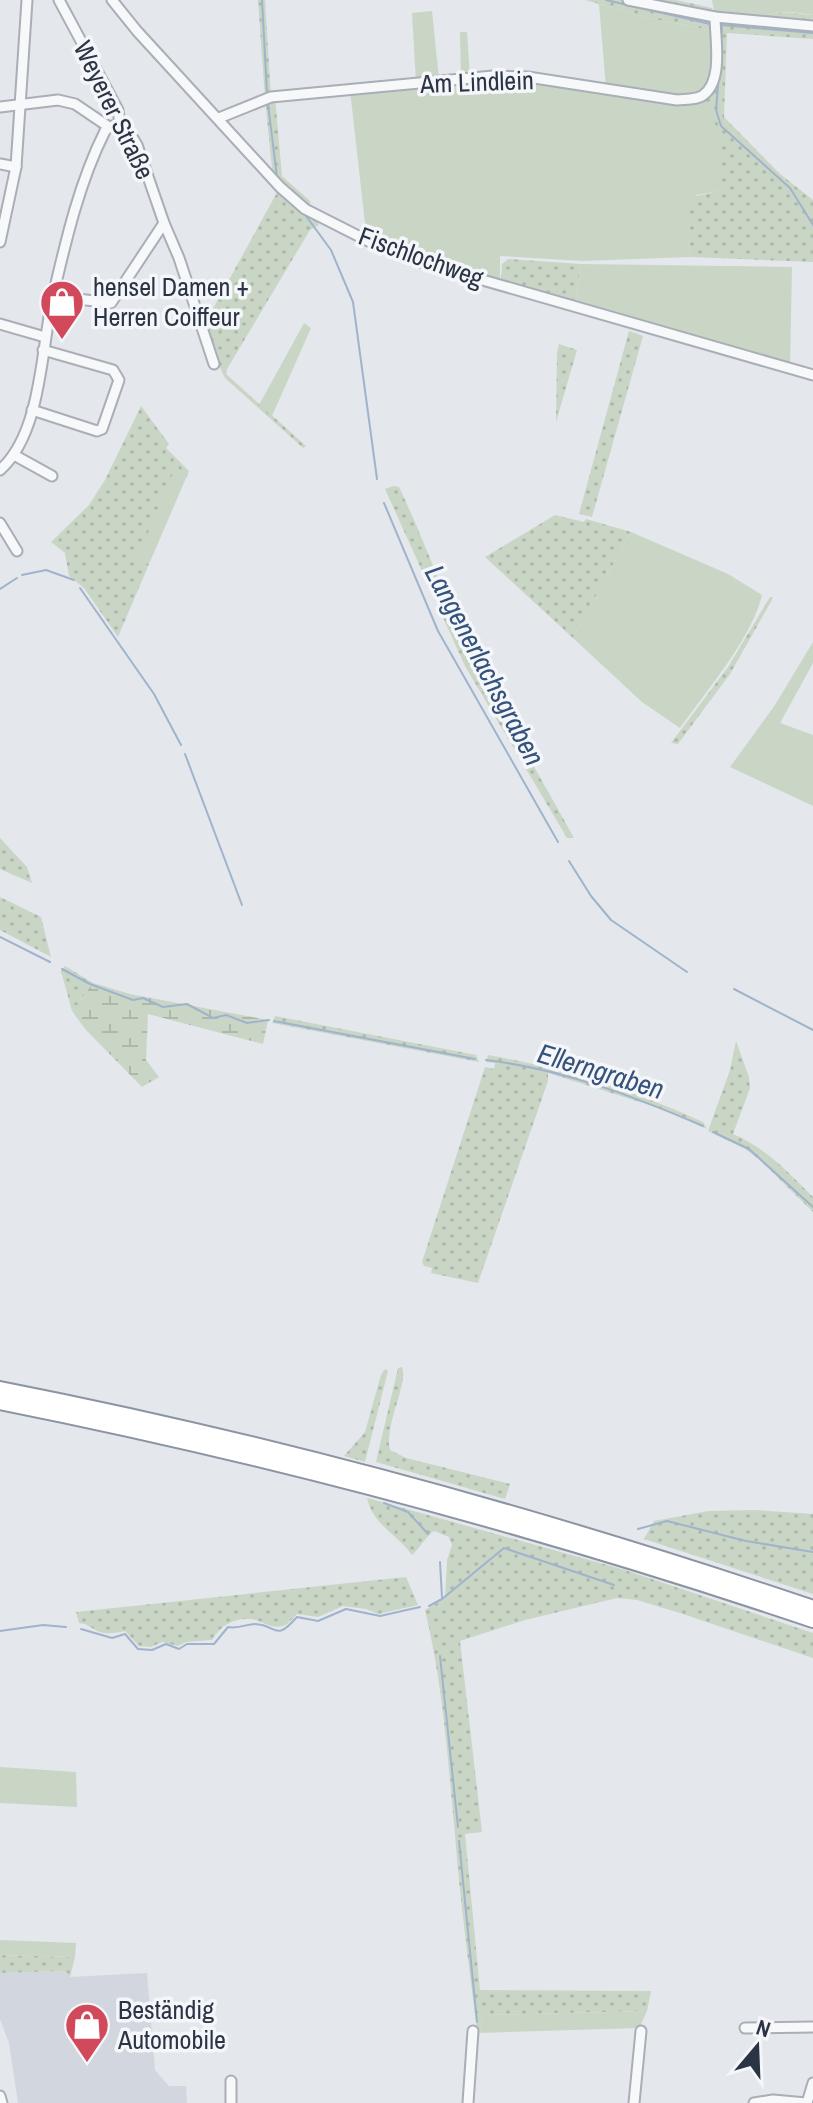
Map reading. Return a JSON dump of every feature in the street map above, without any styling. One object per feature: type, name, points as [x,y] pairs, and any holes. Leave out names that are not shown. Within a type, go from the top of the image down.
[{"type":"highway","points":[[0,1389],[141,1419],[352,1475],[813,1620]]},
{"type":"highway","points":[[0,1402],[352,1475]]},
{"type":"highway","points":[[382,1484],[636,1550],[813,1608]]},
{"type":"street","points":[[0,242],[16,167],[27,0]]},
{"type":"street","name":"Weyerer Straße","points":[[59,0],[118,110],[118,124],[128,130],[137,145],[214,364]]},
{"type":"street","name":"Fischlochweg","points":[[112,0],[280,187],[305,209],[380,247],[420,262],[813,375]]},
{"type":"street","points":[[628,0],[715,17],[813,26]]},
{"type":"street","name":"Am Lindlein","points":[[219,118],[271,97],[493,76],[528,77],[677,100],[699,98],[715,75],[715,17]]},
{"type":"street","points":[[0,107],[68,101],[118,124],[83,178],[53,296],[32,410],[14,455],[0,470]]},
{"type":"street","points":[[0,164],[16,167]]},
{"type":"street","points":[[53,296],[111,303],[164,223]]},
{"type":"street","points":[[0,324],[45,337]]},
{"type":"street","points":[[32,410],[97,431],[102,429],[119,380],[113,370],[43,350]]},
{"type":"street","points":[[14,455],[52,476]]},
{"type":"street","points":[[0,523],[17,551]]},
{"type":"street","points":[[745,2028],[813,2027]]},
{"type":"street","points":[[468,2103],[473,2031]]},
{"type":"street","points":[[634,2103],[641,2031]]},
{"type":"street","points":[[231,2081],[231,2103]]},
{"type":"street","points":[[754,2103],[773,2100],[806,2103],[813,2083]]},
{"type":"street","points":[[0,2096],[2,2103]]},
{"type":"shaded area","points":[[67,1971],[70,1977],[147,1973],[155,2070],[169,2086],[186,2086],[187,2103],[18,2103],[9,2043],[0,2019],[0,1973]]},
{"type":"green space","points":[[258,0],[265,0],[271,97],[275,97],[282,176],[310,201],[311,212],[319,225],[310,230],[226,374],[306,446],[303,448],[225,378],[202,329],[280,187],[273,178]]},
{"type":"green space","points":[[585,0],[676,0],[712,8],[715,17],[759,22],[777,13],[813,15],[813,39],[727,33],[724,117],[780,174],[813,200],[813,262],[690,257],[687,210],[696,196],[719,191],[708,116],[699,98],[715,31],[648,18]]},
{"type":"green space","points":[[712,0],[813,0],[813,15],[777,13],[759,22],[715,17]]},
{"type":"green space","points":[[599,4],[648,18],[715,31],[714,74],[699,98],[721,134],[720,191],[696,195],[697,210],[688,210],[690,257],[582,261],[500,256],[500,284],[367,241],[350,90],[461,79],[460,32],[467,32],[470,78],[493,76],[606,88]]},
{"type":"green space","points":[[432,11],[439,79],[416,82],[412,13]]},
{"type":"green space","points":[[508,259],[581,264],[575,305],[501,282],[502,264]]},
{"type":"green space","points":[[581,264],[792,267],[790,367],[575,305]]},
{"type":"green space","points":[[304,323],[311,328],[272,416],[259,405]]},
{"type":"green space","points":[[629,331],[643,336],[592,517],[579,514]]},
{"type":"green space","points":[[559,344],[577,350],[556,422],[557,354]]},
{"type":"green space","points":[[141,406],[169,444],[166,448],[189,471],[186,478],[177,467],[138,558],[149,564],[118,637],[84,588],[69,576],[65,553],[51,542],[89,505],[105,480]]},
{"type":"green space","points":[[176,466],[186,478],[149,564],[137,559]]},
{"type":"green space","points":[[399,487],[478,664],[574,838],[567,838],[465,666],[385,489]]},
{"type":"green space","points":[[555,515],[584,522],[586,519],[631,532],[573,638],[485,557]]},
{"type":"green space","points":[[631,532],[728,574],[762,595],[757,612],[739,646],[680,728],[642,702],[573,638]]},
{"type":"green space","points":[[770,597],[773,598],[730,674],[678,744],[671,743],[728,667]]},
{"type":"green space","points":[[813,642],[813,663],[780,723],[813,735],[813,806],[730,767],[775,705]]},
{"type":"green space","points":[[0,838],[27,867],[32,883],[0,869]]},
{"type":"green space","points":[[0,897],[41,917],[51,957],[0,930]]},
{"type":"green space","points":[[65,966],[93,983],[72,1011],[61,971]]},
{"type":"green space","points":[[93,983],[130,994],[268,1020],[263,1044],[148,1014],[146,1060],[159,1077],[142,1087],[86,1030],[72,1011]]},
{"type":"green space","points":[[275,1016],[476,1055],[479,1062],[272,1023]]},
{"type":"green space","points":[[736,1041],[750,1088],[733,1134],[766,1153],[795,1179],[813,1197],[813,1212],[760,1160],[708,1131],[730,1070]]},
{"type":"green space","points":[[488,1055],[543,1066],[624,1090],[703,1122],[707,1129],[662,1109],[548,1073],[548,1081],[478,1283],[431,1273],[432,1268],[424,1266],[422,1262],[485,1067],[494,1069],[495,1063],[486,1062]]},
{"type":"green space","points":[[402,1367],[402,1383],[390,1428],[390,1450],[406,1458],[510,1484],[505,1499],[376,1462],[398,1368]]},
{"type":"green space","points":[[385,1369],[388,1371],[365,1462],[344,1456],[365,1432]]},
{"type":"green space","points":[[367,1498],[625,1570],[813,1633],[813,1658],[680,1613],[637,1600],[617,1598],[525,1620],[460,1641],[482,1832],[465,1834],[480,1990],[651,1991],[647,2011],[483,2015],[479,2033],[477,2030],[444,1722],[425,1610],[445,1598],[447,1560],[452,1545],[449,1537],[434,1531],[412,1555],[374,1515]]},
{"type":"green space","points":[[708,1511],[813,1514],[813,1594],[644,1539],[654,1521]]},
{"type":"green space","points":[[406,1577],[418,1605],[378,1614],[343,1606],[318,1617],[297,1614],[278,1627],[256,1620],[236,1620],[225,1626],[212,1640],[186,1642],[178,1646],[162,1642],[151,1647],[139,1646],[125,1631],[104,1633],[79,1623],[76,1612]]},
{"type":"green space","points":[[0,1767],[76,1772],[77,1807],[0,1803]]},
{"type":"green space","points":[[0,1940],[76,1943],[75,1957],[0,1955]]},
{"type":"green space","points":[[0,1955],[75,1957],[70,1977],[66,1971],[0,1973]]},
{"type":"green space","points":[[647,2011],[639,2028],[479,2033],[483,2015]]},
{"type":"waterway","name":"Langenerlachsgraben","points":[[262,0],[267,93]]},
{"type":"waterway","points":[[606,0],[710,24]]},
{"type":"waterway","points":[[721,42],[722,25],[813,33]]},
{"type":"waterway","points":[[719,73],[716,110],[721,126],[790,188],[813,225]]},
{"type":"waterway","name":"Langenerlachsgraben","points":[[268,104],[277,177]]},
{"type":"waterway","name":"Langenerlachsgraben","points":[[292,190],[302,200]]},
{"type":"waterway","name":"Langenerlachsgraben","points":[[306,216],[331,250],[353,302],[377,479]]},
{"type":"waterway","points":[[737,358],[813,380]]},
{"type":"waterway","name":"Langenerlachsgraben","points":[[384,503],[438,631],[558,842]]},
{"type":"waterway","points":[[22,575],[46,570],[74,580]]},
{"type":"waterway","points":[[0,589],[17,578]]},
{"type":"waterway","points":[[80,588],[154,694],[181,745]]},
{"type":"waterway","points":[[185,754],[242,905]]},
{"type":"waterway","name":"Langenerlachsgraben","points":[[569,861],[611,920],[687,972]]},
{"type":"waterway","name":"Ellerngraben","points":[[0,937],[50,962]]},
{"type":"waterway","name":"Ellerngraben","points":[[62,969],[90,984],[133,1000],[143,998],[163,1007],[187,1004],[213,1018],[226,1015],[247,1023],[269,1020]]},
{"type":"waterway","name":"Langenerlachsgraben","points":[[734,989],[813,1030]]},
{"type":"waterway","name":"Ellerngraben","points":[[274,1021],[475,1059]]},
{"type":"waterway","name":"Ellerngraben","points":[[486,1060],[542,1070],[597,1085],[703,1126]]},
{"type":"waterway","name":"Ellerngraben","points":[[713,1132],[749,1149],[813,1207]]},
{"type":"waterway","points":[[384,1503],[408,1512],[428,1534]]},
{"type":"waterway","points":[[638,1529],[667,1521],[746,1541],[813,1552]]},
{"type":"waterway","points":[[429,1606],[442,1599],[504,1548],[614,1585]]},
{"type":"waterway","points":[[440,1562],[442,1597]]},
{"type":"waterway","points":[[81,1629],[112,1638],[125,1634],[138,1649],[152,1650],[166,1644],[179,1649],[187,1644],[214,1644],[228,1627],[255,1624],[280,1631],[297,1617],[318,1621],[346,1609],[380,1616],[420,1607]]},
{"type":"waterway","points":[[0,1631],[43,1625],[66,1627]]},
{"type":"waterway","points":[[440,1656],[458,1827]]},
{"type":"waterway","points":[[459,1841],[477,2022]]},
{"type":"place","name":"hensel Damen + Herren Coiffeur","points":[[62,341]]},
{"type":"place","name":"Beständig Automobile","points":[[87,2064]]}]
